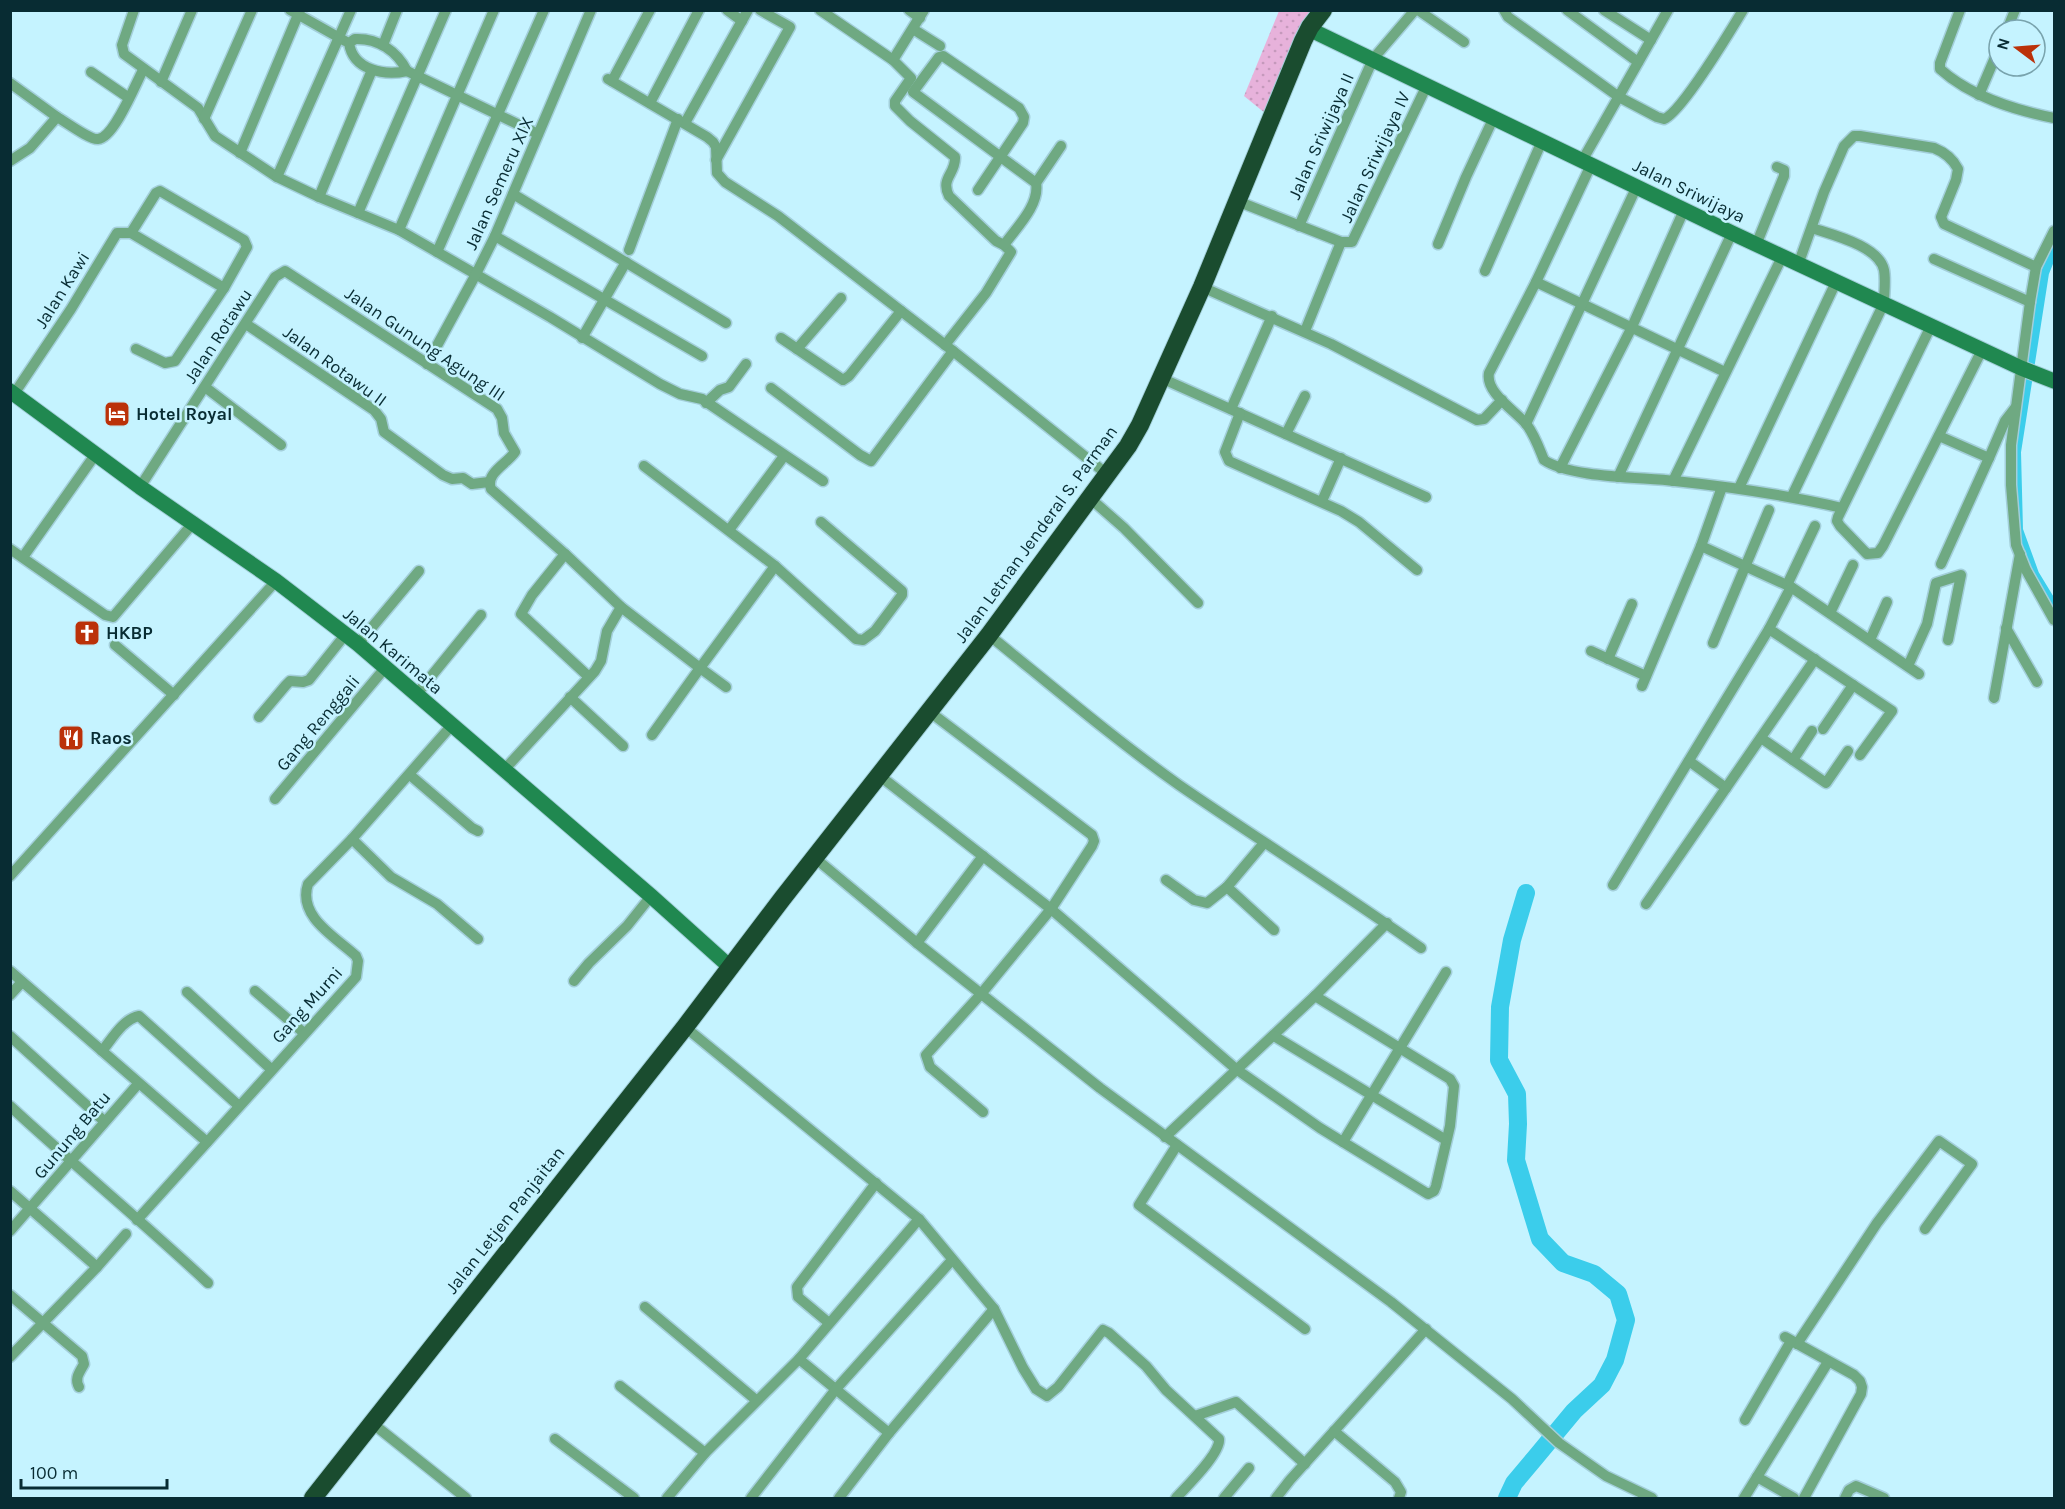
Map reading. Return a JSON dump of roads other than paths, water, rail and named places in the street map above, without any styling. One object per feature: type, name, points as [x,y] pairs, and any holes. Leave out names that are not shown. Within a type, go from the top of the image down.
[{"type":"highway","name":"Jalan Letnan Jenderal S. Parman","points":[[730,967],[989,635],[1091,499],[1134,437],[1203,287],[1309,29],[1323,10]]},
{"type":"highway","name":"Jalan Letjen Panjaitan","points":[[313,1498],[730,967]]},
{"type":"main road","name":"Jalan Sriwijaya","points":[[1309,29],[1732,234],[2023,369],[2048,378]]},
{"type":"main road","name":"Jalan Karimata","points":[[12,392],[140,487],[276,580],[351,640],[651,896],[730,967]]},
{"type":"street","points":[[134,10],[121,48],[128,58],[192,104],[214,136],[277,177],[399,230],[669,389],[704,401],[823,482]]},
{"type":"street","points":[[161,82],[192,10]]},
{"type":"street","points":[[204,119],[252,10]]},
{"type":"street","points":[[277,177],[345,40],[351,10]]},
{"type":"street","points":[[383,45],[397,10]]},
{"type":"street","points":[[358,213],[446,10]]},
{"type":"street","points":[[399,230],[494,10]]},
{"type":"street","points":[[437,252],[544,10]]},
{"type":"street","name":"Jalan Semeru XIX","points":[[427,364],[495,236],[591,10]]},
{"type":"street","points":[[650,10],[610,80],[713,142],[716,147],[717,173],[724,182],[778,216],[1108,475]]},
{"type":"street","points":[[650,103],[699,10]]},
{"type":"street","points":[[727,10],[742,21]]},
{"type":"street","points":[[629,250],[681,121],[748,10]]},
{"type":"street","points":[[716,160],[790,27],[760,10]]},
{"type":"street","points":[[771,388],[871,461],[1009,259],[1011,252],[996,241],[950,196],[945,187],[954,166],[955,156],[895,106],[895,101],[911,78],[893,60],[820,10]]},
{"type":"street","points":[[893,60],[922,14],[909,10]]},
{"type":"street","points":[[1417,10],[1464,42]]},
{"type":"street","name":"Jalan Sriwijaya II","points":[[1299,226],[1373,59],[1417,10]]},
{"type":"street","points":[[1504,10],[1508,17],[1619,97],[1657,117],[1668,118],[1694,85],[1743,10]]},
{"type":"street","points":[[1567,10],[1638,63]]},
{"type":"street","points":[[1604,10],[1651,40]]},
{"type":"street","points":[[1668,10],[1619,97],[1587,163],[1536,282],[1489,373],[1488,384],[1526,424],[1544,460],[1560,468],[1618,477],[1739,488],[1792,496],[1842,508]]},
{"type":"street","points":[[1960,10],[1939,66],[1943,72],[1979,95],[2055,118]]},
{"type":"street","points":[[240,153],[296,12],[345,40],[355,58],[372,70],[394,74],[407,71]]},
{"type":"street","points":[[913,29],[940,46]]},
{"type":"street","points":[[345,40],[362,39],[383,45],[396,54],[407,71],[538,134]]},
{"type":"street","points":[[978,190],[999,157],[1023,123],[1024,117],[1010,102],[946,57],[939,57],[913,92],[999,157],[1036,183]]},
{"type":"street","points":[[10,83],[57,117],[92,138],[99,139],[107,136],[143,69]]},
{"type":"street","points":[[319,197],[372,70]]},
{"type":"street","points":[[91,72],[129,98]]},
{"type":"street","points":[[1979,95],[1987,76]]},
{"type":"street","name":"Jalan Sriwijaya IV","points":[[1305,331],[1347,242],[1427,85]]},
{"type":"street","points":[[10,161],[30,148],[57,117]]},
{"type":"street","points":[[1438,244],[1494,117]]},
{"type":"street","points":[[1798,265],[1824,192],[1848,140],[1854,136],[1860,136],[1934,148],[1948,156],[1958,169],[1941,217],[1944,224],[2036,267]]},
{"type":"street","points":[[1485,271],[1542,141]]},
{"type":"street","points":[[1004,245],[1033,203],[1037,189],[1036,183],[1061,146]]},
{"type":"street","points":[[1756,245],[1784,176],[1784,170],[1777,167]]},
{"type":"street","points":[[1526,424],[1637,186]]},
{"type":"street","points":[[136,349],[165,363],[175,361],[224,288],[246,251],[247,244],[244,240],[160,191],[156,193],[131,233],[224,288]]},
{"type":"street","points":[[513,194],[726,323]]},
{"type":"street","points":[[1237,201],[1347,242]]},
{"type":"street","points":[[1560,468],[1631,329],[1684,210]]},
{"type":"street","points":[[1792,496],[1884,303],[1885,272],[1878,256],[1863,247],[1812,228]]},
{"type":"street","points":[[2055,231],[2036,267],[2011,444],[2012,519],[2016,544],[2026,570],[2055,620]]},
{"type":"street","name":"Jalan Kawi","points":[[12,392],[70,309],[117,233],[131,233]]},
{"type":"street","points":[[1618,477],[1732,234]]},
{"type":"street","points":[[495,236],[702,356]]},
{"type":"street","points":[[1673,481],[1782,257]]},
{"type":"street","points":[[1935,259],[2030,302]]},
{"type":"street","points":[[582,338],[626,262]]},
{"type":"street","name":"Jalan Rotawu","points":[[140,487],[275,277],[282,272],[289,273]]},
{"type":"street","name":"Jalan Gunung Agung III","points":[[289,273],[490,405],[500,414],[503,431],[515,452],[491,476],[489,482]]},
{"type":"street","points":[[1536,282],[1725,372]]},
{"type":"street","points":[[1739,488],[1836,282]]},
{"type":"street","points":[[1203,287],[1305,331],[1477,420],[1484,419],[1502,400]]},
{"type":"street","points":[[797,349],[841,298]]},
{"type":"street","points":[[781,338],[839,379],[846,379],[901,311]]},
{"type":"street","points":[[1272,316],[1236,411],[1225,452],[1229,460],[1322,501],[1359,522],[1417,570]]},
{"type":"street","name":"Jalan Rotawu II","points":[[246,324],[374,410],[381,419],[384,432],[443,475],[452,479],[463,478],[472,484],[489,482]]},
{"type":"street","points":[[1931,326],[1838,517],[1837,521],[1840,526],[1867,554],[1878,553],[1982,350]]},
{"type":"street","points":[[704,401],[729,387],[746,364]]},
{"type":"street","points":[[1161,378],[1426,497]]},
{"type":"street","points":[[205,387],[281,445]]},
{"type":"street","points":[[1286,434],[1305,396]]},
{"type":"street","points":[[1941,564],[2005,421],[2015,408]]},
{"type":"street","points":[[1939,436],[1989,458]]},
{"type":"street","points":[[23,557],[96,455]]},
{"type":"street","points":[[729,530],[784,456]]},
{"type":"street","points":[[1322,501],[1341,459]]},
{"type":"street","points":[[644,466],[776,566],[856,639],[863,640],[902,595],[902,591],[822,522]]},
{"type":"street","points":[[489,482],[495,494],[565,554],[621,607],[726,687]]},
{"type":"street","points":[[1591,651],[1608,658],[1644,681],[1701,546],[1722,487]]},
{"type":"street","points":[[1091,499],[1125,528],[1198,603]]},
{"type":"street","points":[[1713,643],[1769,510]]},
{"type":"street","points":[[10,549],[105,615],[113,617],[194,522]]},
{"type":"street","points":[[1613,885],[1769,629],[1815,526]]},
{"type":"street","points":[[1701,546],[1789,586],[1919,674]]},
{"type":"street","points":[[565,554],[532,595],[521,614],[589,677]]},
{"type":"street","points":[[1994,699],[2020,554]]},
{"type":"street","points":[[1830,613],[1853,565]]},
{"type":"street","points":[[652,735],[776,566]]},
{"type":"street","points":[[259,717],[290,681],[309,680],[419,571]]},
{"type":"street","points":[[1908,666],[1927,624],[1936,583],[1961,575],[1948,640]]},
{"type":"street","points":[[10,876],[276,580]]},
{"type":"street","points":[[1869,640],[1887,602]]},
{"type":"street","points":[[1608,658],[1632,604]]},
{"type":"street","points":[[504,770],[595,671],[601,661],[607,631],[621,607]]},
{"type":"street","points":[[416,694],[481,615]]},
{"type":"street","points":[[2006,628],[2037,682]]},
{"type":"street","points":[[1769,629],[1892,711],[1860,755]]},
{"type":"street","points":[[989,635],[1105,729],[1177,783],[1421,948]]},
{"type":"street","points":[[115,645],[174,695]]},
{"type":"street","points":[[1646,904],[1815,659]]},
{"type":"street","name":"Gang Renggali","points":[[275,799],[385,668]]},
{"type":"street","points":[[1823,729],[1853,685]]},
{"type":"street","points":[[570,697],[623,746]]},
{"type":"street","points":[[930,712],[1092,835],[1094,841],[1051,909],[981,994],[926,1055],[930,1067],[983,1112]]},
{"type":"street","name":"Gang Murni","points":[[137,1220],[356,977],[358,961],[356,956],[320,926],[311,913],[306,894],[308,884],[410,775],[452,725]]},
{"type":"street","points":[[1793,760],[1812,731]]},
{"type":"street","points":[[1761,738],[1826,783],[1848,751]]},
{"type":"street","points":[[1689,761],[1726,788]]},
{"type":"street","points":[[410,775],[478,831]]},
{"type":"street","points":[[880,776],[1051,909],[1236,1069],[1342,1142],[1428,1194],[1434,1191],[1446,1140],[1454,1086],[1452,1082],[1315,996]]},
{"type":"street","points":[[352,839],[391,877],[437,904],[478,939]]},
{"type":"street","points":[[1166,880],[1194,900],[1204,904],[1227,887],[1264,843]]},
{"type":"street","points":[[917,943],[983,856]]},
{"type":"street","points":[[815,858],[917,943],[1165,1137],[1426,1329],[1512,1399],[1559,1443],[1606,1476],[1652,1498]]},
{"type":"street","points":[[1227,887],[1274,930]]},
{"type":"street","points":[[574,981],[589,963],[622,932],[651,896]]},
{"type":"street","points":[[1165,1137],[1347,966],[1387,923]]},
{"type":"street","points":[[10,971],[207,1142]]},
{"type":"street","points":[[1342,1142],[1446,972]]},
{"type":"street","points":[[10,995],[22,982]]},
{"type":"street","points":[[255,991],[304,1033]]},
{"type":"street","points":[[187,992],[271,1069]]},
{"type":"street","points":[[102,1051],[131,1018],[139,1016],[238,1106]]},
{"type":"street","points":[[685,1027],[920,1219],[994,1309],[1023,1368],[1042,1395],[1047,1396],[1058,1387],[1103,1330],[1109,1332],[1146,1366],[1166,1390],[1220,1439],[1220,1444],[1176,1498]]},
{"type":"street","points":[[10,1036],[104,1121]]},
{"type":"street","points":[[1274,1036],[1446,1140]]},
{"type":"street","name":"Gunung Batu","points":[[10,1232],[138,1084]]},
{"type":"street","points":[[10,1106],[208,1283]]},
{"type":"street","points":[[1745,1419],[1791,1341],[1939,1141],[1972,1164],[1925,1229]]},
{"type":"street","points":[[1177,1145],[1139,1205],[1305,1329]]},
{"type":"street","points":[[829,1323],[798,1297],[797,1287],[876,1184]]},
{"type":"street","points":[[10,1191],[97,1267]]},
{"type":"street","points":[[667,1498],[705,1453],[799,1359],[920,1219]]},
{"type":"street","points":[[10,1357],[126,1234]]},
{"type":"street","points":[[751,1498],[836,1389],[952,1260]]},
{"type":"street","points":[[10,1294],[82,1356],[84,1364],[76,1382],[79,1387]]},
{"type":"street","points":[[645,1307],[756,1400]]},
{"type":"street","points":[[839,1498],[889,1433],[994,1309]]},
{"type":"street","points":[[1276,1498],[1426,1329]]},
{"type":"street","points":[[1791,1341],[1854,1375],[1863,1387],[1804,1498]]},
{"type":"street","points":[[799,1359],[889,1433]]},
{"type":"street","points":[[1744,1498],[1828,1362]]},
{"type":"street","points":[[620,1386],[705,1453]]},
{"type":"street","points":[[1195,1416],[1236,1402],[1305,1464]]},
{"type":"street","points":[[372,1423],[466,1498]]},
{"type":"street","points":[[1334,1431],[1395,1482],[1401,1492],[1399,1498]]},
{"type":"street","points":[[555,1439],[634,1498]]},
{"type":"street","points":[[1224,1498],[1249,1468]]},
{"type":"street","points":[[1757,1477],[1794,1498]]},
{"type":"street","points":[[1845,1498],[1849,1490],[1856,1486],[1884,1498]]},
{"type":"waterway","points":[[2054,248],[2044,273],[2016,452],[2018,530],[2034,574],[2054,607]]},
{"type":"waterway","points":[[1507,1498],[1514,1483],[1574,1411],[1602,1385],[1615,1360],[1626,1320],[1618,1294],[1594,1274],[1563,1263],[1540,1239],[1516,1160],[1517,1094],[1499,1060],[1500,1007],[1512,940],[1526,893]]},
{"type":"place","name":"Hotel Royal","points":[[117,414]]},
{"type":"place","name":"HKBP","points":[[87,633]]},
{"type":"place","name":"Raos","points":[[71,738]]}]
